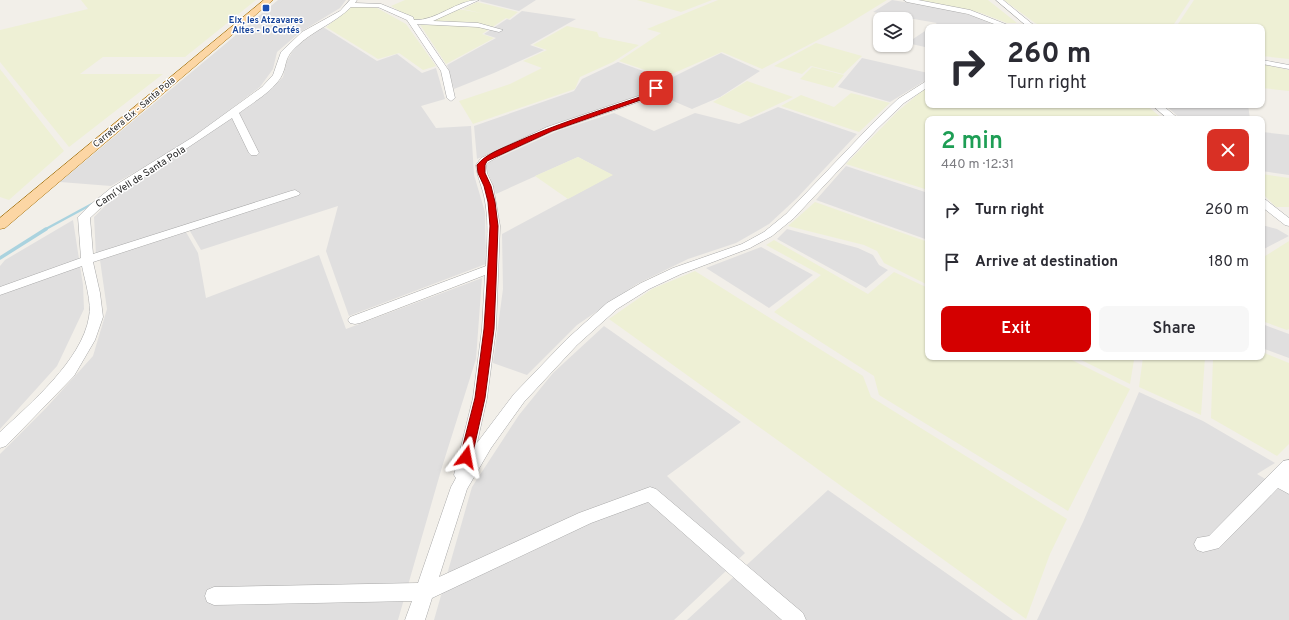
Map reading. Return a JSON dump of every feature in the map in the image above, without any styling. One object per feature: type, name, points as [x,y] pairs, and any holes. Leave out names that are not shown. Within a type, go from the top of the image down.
[{"type":"main road","name":"Carretera Elx - Santa Pola","points":[[0,218],[264,0]]},
{"type":"main road","name":"Carretera Elx - Santa Pola","points":[[0,225],[269,0]]},
{"type":"street","points":[[424,23],[476,0]]},
{"type":"street","points":[[907,0],[970,12],[1002,24]]},
{"type":"street","points":[[999,0],[1028,24]]},
{"type":"street","points":[[352,2],[379,5],[410,19],[445,71],[451,98]]},
{"type":"street","name":"Camí Vell de Santa Pola","points":[[0,442],[69,372],[88,340],[96,317],[94,293],[87,260],[84,217],[93,206],[234,113],[266,89],[277,76],[284,54],[305,34],[342,12],[352,2]]},
{"type":"street","points":[[412,22],[478,25],[499,30]]},
{"type":"street","points":[[1265,63],[1289,67]]},
{"type":"street","points":[[415,620],[459,487],[480,398],[489,329],[494,226],[488,186],[482,173],[481,165],[485,160],[550,129],[650,95],[662,81]]},
{"type":"street","points":[[459,487],[485,444],[520,398],[572,342],[612,306],[645,286],[676,270],[746,246],[768,234],[790,216],[874,127],[901,101],[925,85]]},
{"type":"street","points":[[1160,108],[1170,116]]},
{"type":"street","points":[[234,113],[254,152]]},
{"type":"street","points":[[0,291],[87,260],[295,193]]},
{"type":"street","points":[[1265,204],[1289,224]]},
{"type":"street","points":[[355,320],[492,268]]},
{"type":"street","points":[[1203,544],[1213,543],[1283,483],[1289,466]]},
{"type":"street","points":[[214,596],[425,592],[585,518],[650,494],[796,620]]},
{"type":"shaded area","points":[[278,0],[346,0],[340,8],[299,33],[277,52],[273,69],[260,87],[189,141],[111,186],[60,182]]},
{"type":"shaded area","points":[[536,0],[519,11],[479,1]]},
{"type":"shaded area","points":[[892,0],[942,8],[973,16],[992,24],[936,24],[937,23],[913,19],[913,12],[873,12]]},
{"type":"shaded area","points":[[522,11],[576,19],[530,45],[544,50],[494,73],[454,89],[447,65],[496,38],[484,34],[507,19],[510,20]]},
{"type":"shaded area","points":[[323,27],[377,61],[397,54],[422,73],[436,68],[445,99],[421,106],[436,128],[471,126],[474,175],[485,212],[486,264],[349,316],[326,251],[338,206],[201,250],[187,226],[96,255],[94,217],[115,196],[229,120],[265,94],[283,77],[287,61],[295,47]]},
{"type":"shaded area","points":[[925,31],[925,47],[913,44],[913,39]]},
{"type":"shaded area","points":[[721,53],[760,71],[720,97],[692,109],[659,95],[669,79]]},
{"type":"shaded area","points":[[862,58],[925,72],[925,81],[890,102],[838,87]]},
{"type":"shaded area","points":[[618,62],[660,77],[646,93],[552,125],[477,159],[474,126],[574,91],[582,79]]},
{"type":"shaded area","points":[[778,107],[857,134],[797,198],[769,224],[736,243],[688,259],[637,284],[577,325],[527,375],[493,363],[503,289],[502,234],[612,175],[578,157],[496,194],[485,164],[560,130],[614,113],[654,131],[695,113],[739,124]]},
{"type":"shaded area","points":[[1168,108],[1248,108],[1250,116],[1178,116]]},
{"type":"shaded area","points":[[1265,132],[1289,135],[1289,175],[1265,171]]},
{"type":"shaded area","points":[[846,166],[925,192],[925,239],[816,200]]},
{"type":"shaded area","points":[[73,220],[83,285],[84,309],[57,366],[0,429],[0,266],[5,260]]},
{"type":"shaded area","points":[[1265,226],[1277,229],[1289,236],[1265,248]]},
{"type":"shaded area","points":[[787,229],[858,248],[873,255],[879,265],[888,270],[866,288],[777,239]]},
{"type":"shaded area","points":[[186,232],[198,253],[206,298],[319,255],[346,329],[482,278],[476,359],[442,467],[398,620],[0,620],[0,454],[46,408],[93,356],[107,309],[100,260]]},
{"type":"shaded area","points":[[761,247],[813,275],[769,308],[706,268]]},
{"type":"shaded area","points":[[1265,325],[1289,334],[1289,358],[1265,349]]},
{"type":"shaded area","points":[[604,326],[741,422],[667,476],[745,553],[674,620],[434,620],[472,487],[519,415],[553,373]]},
{"type":"shaded area","points":[[1139,392],[1203,421],[1275,463],[1257,474],[1289,493],[1289,620],[1037,620],[1083,522]]},
{"type":"shaded area","points":[[828,490],[1013,620],[687,620]]},
{"type":"green space","points":[[81,0],[256,0],[185,57],[103,57],[80,74],[163,74],[69,147],[0,62],[0,30],[88,9]]},
{"type":"green space","points":[[405,0],[476,0],[458,9],[481,13],[463,9],[477,2],[518,12],[509,19],[506,18],[482,34],[494,38],[446,64],[419,23],[391,6]]},
{"type":"green space","points":[[637,0],[712,0],[681,12]]},
{"type":"green space","points":[[718,0],[887,0],[843,27],[762,69],[722,52],[665,77],[619,61],[661,33],[647,29]]},
{"type":"green space","points":[[918,0],[988,0],[1017,23],[1007,23],[981,13]]},
{"type":"green space","points":[[1004,0],[1190,0],[1174,24],[1035,23]]},
{"type":"green space","points":[[1194,0],[1289,0],[1289,59],[1265,56],[1265,24],[1178,24]]},
{"type":"green space","points":[[353,6],[377,8],[406,24],[436,66],[423,70],[399,53],[378,59],[326,27]]},
{"type":"green space","points":[[567,26],[597,32],[599,37],[639,45],[613,62],[580,77],[575,89],[473,124],[459,101],[510,84],[542,68],[523,61],[547,50],[533,45]]},
{"type":"green space","points":[[816,43],[862,56],[843,74],[811,66],[802,74],[774,66]]},
{"type":"green space","points":[[1265,65],[1289,70],[1289,91],[1265,88]]},
{"type":"green space","points":[[812,67],[844,75],[833,88],[800,79]]},
{"type":"green space","points":[[0,69],[64,151],[9,200],[0,197]]},
{"type":"green space","points":[[747,81],[793,97],[751,117],[713,102]]},
{"type":"green space","points":[[925,89],[925,108],[1150,108],[1159,116],[925,116],[925,189],[846,164],[897,112]]},
{"type":"green space","points":[[851,93],[890,103],[859,132],[781,106],[801,95],[834,107]]},
{"type":"green space","points":[[578,157],[613,175],[568,199],[535,176]]},
{"type":"green space","points":[[1265,174],[1289,178],[1289,207],[1276,207],[1265,196]]},
{"type":"green space","points":[[815,202],[925,241],[925,284],[884,263],[877,251],[864,245],[788,226]]},
{"type":"green space","points":[[774,240],[868,294],[894,272],[925,287],[925,360],[1072,360],[1130,389],[1068,511],[879,395],[874,376],[774,312],[821,275],[766,245]]},
{"type":"green space","points":[[1289,241],[1289,329],[1287,330],[1265,322],[1265,256]]},
{"type":"green space","points":[[695,271],[863,376],[871,397],[1067,519],[1050,554],[1026,619],[609,319],[652,289]]},
{"type":"green space","points":[[1265,353],[1289,363],[1289,444],[1277,456],[1211,418],[1213,360],[1265,360]]},
{"type":"green space","points":[[1081,360],[1134,360],[1130,384]]},
{"type":"green space","points":[[1143,360],[1205,360],[1201,415],[1139,387]]},
{"type":"waterway","points":[[44,230],[92,204]]},
{"type":"waterway","points":[[0,258],[46,229]]},
{"type":"place","name":"Elx, les Atzavares Altes - lo Cortés","points":[[266,8]]},
{"type":"route","points":[[466,457],[480,398],[489,329],[492,283],[494,226],[488,186],[482,173],[481,165],[485,160],[498,153],[550,129],[650,95],[656,88]]}]
